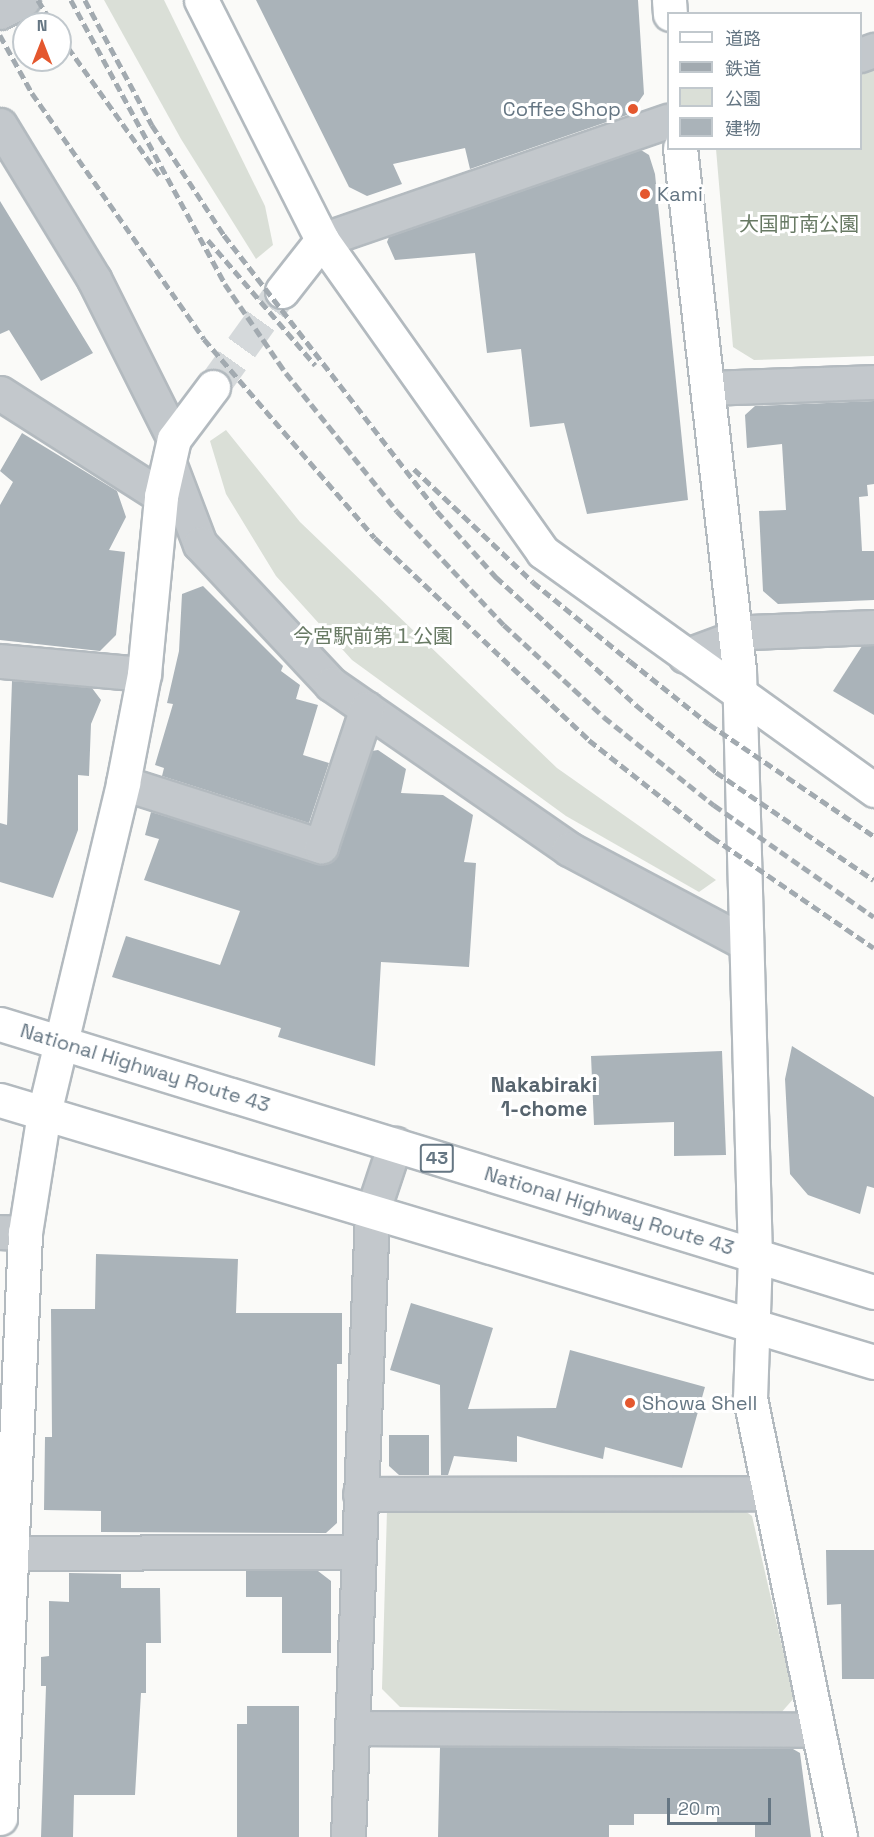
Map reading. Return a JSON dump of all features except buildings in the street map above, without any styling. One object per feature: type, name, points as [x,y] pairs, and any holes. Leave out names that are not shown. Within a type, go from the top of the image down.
[{"type":"main road","points":[[201,0],[322,240],[543,552],[874,790]]},
{"type":"main road","points":[[680,150],[710,388],[739,695],[755,1256],[750,1398],[840,1837]]},
{"type":"main road","points":[[282,291],[322,240]]},
{"type":"main road","points":[[0,1818],[13,1233],[62,1042],[123,783],[144,674],[160,496],[171,451],[213,387]]},
{"type":"main road","name":"National Highway Route 43","points":[[0,1024],[874,1292]]},
{"type":"main road","points":[[0,1100],[874,1362]]},
{"type":"street","points":[[0,12],[23,0]]},
{"type":"street","points":[[322,240],[667,122]]},
{"type":"street","points":[[0,125],[94,279],[171,451],[200,544],[331,684],[568,849],[746,943]]},
{"type":"street","points":[[710,388],[874,382]]},
{"type":"street","points":[[0,393],[160,496]]},
{"type":"street","points":[[685,656],[750,632],[874,627]]},
{"type":"street","points":[[0,661],[144,674]]},
{"type":"street","points":[[123,783],[321,846],[367,708]]},
{"type":"street","points":[[348,1837],[354,1728],[360,1494],[372,1213],[395,1144]]},
{"type":"street","points":[[360,1494],[768,1492]]},
{"type":"street","points":[[7,1554],[359,1552]]},
{"type":"street","points":[[354,1728],[817,1731]]},
{"type":"green space","points":[[104,0],[164,0],[265,206],[273,245],[256,259],[181,139]]},
{"type":"green space","name":"大国町南公園","points":[[874,67],[874,356],[754,360],[733,347],[716,150],[862,150],[862,72]]},
{"type":"green space","name":"今宮駅前第１公園","points":[[226,430],[300,522],[557,768],[716,880],[699,892],[566,816],[352,660],[276,576],[226,494],[210,441]]},
{"type":"green space","points":[[741,1508],[752,1516],[794,1698],[780,1714],[400,1707],[382,1689],[387,1510]]},
{"type":"tunnel","points":[[213,387],[282,291]]},
{"type":"railway","points":[[38,0],[46,12]]},
{"type":"railway","points":[[71,0],[225,284],[286,373],[397,511],[504,625],[604,717],[714,805],[874,917]]},
{"type":"railway","points":[[85,0],[152,125],[224,235],[437,511],[496,577],[636,705],[716,772],[874,880]]},
{"type":"railway","points":[[0,35],[32,93],[204,339],[375,538],[589,740],[712,837],[874,948]]},
{"type":"railway","points":[[72,53],[159,175]]},
{"type":"railway","points":[[208,240],[315,365]]},
{"type":"railway","points":[[414,469],[533,582],[630,661],[709,724],[874,836]]},
{"type":"place","name":"Coffee Shop","points":[[633,109]]},
{"type":"place","name":"Kami","points":[[645,194]]},
{"type":"place","name":"Showa Shell","points":[[630,1403]]},
{"type":"district","name":"Nakabiraki 1-chome","points":[[544,1097]]}]
